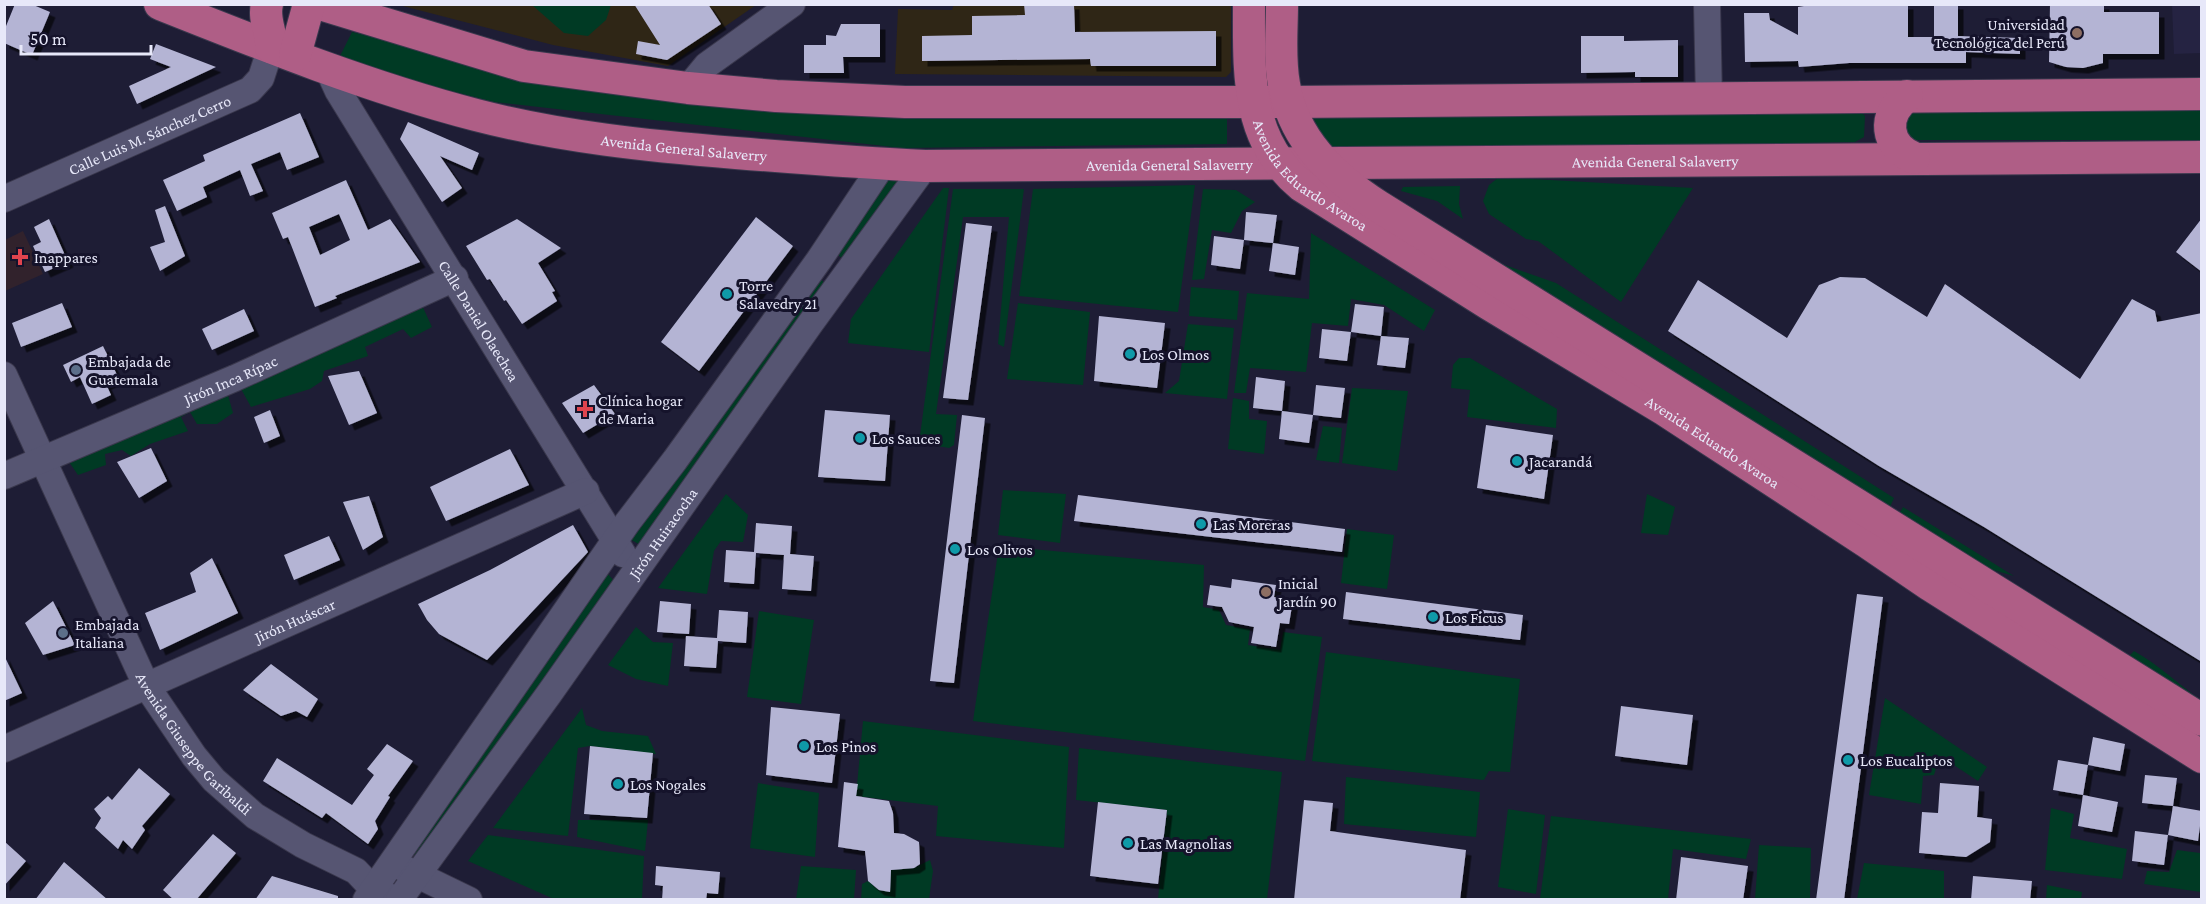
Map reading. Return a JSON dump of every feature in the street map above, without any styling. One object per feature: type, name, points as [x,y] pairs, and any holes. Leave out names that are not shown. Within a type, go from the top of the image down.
[{"type":"main road","name":"Avenida General Salaverry","points":[[160,4],[392,90],[477,115],[540,129],[628,143],[883,164],[926,166],[2202,157]]},
{"type":"main road","points":[[267,4],[265,15],[283,51]]},
{"type":"main road","points":[[283,51],[309,4]]},
{"type":"main road","points":[[320,4],[524,66],[688,88],[776,96],[905,102],[1288,102],[2202,94]]},
{"type":"main road","points":[[370,4],[392,26]]},
{"type":"main road","name":"Avenida Eduardo Avaroa","points":[[1249,4],[1249,74],[1253,102],[1263,133],[1280,162],[1302,186],[1496,293],[2202,720]]},
{"type":"main road","name":"Avenida Eduardo Avaroa","points":[[1281,4],[1282,72],[1288,102],[1303,133],[1323,162],[1338,178],[1496,293],[1665,410],[1930,585],[2202,757]]},
{"type":"main road","points":[[1863,96],[1875,109],[1880,126],[1876,148],[1866,159]]},
{"type":"main road","points":[[1907,96],[1893,111],[1890,133],[1896,146],[1914,158]]},
{"type":"street","points":[[688,88],[707,65],[792,4]]},
{"type":"street","points":[[1707,4],[1709,99]]},
{"type":"street","name":"Calle Luis M. Sánchez Cerro","points":[[4,200],[250,90],[283,51]]},
{"type":"street","name":"Calle Daniel Olaechea","points":[[327,67],[338,91],[586,491],[634,573]]},
{"type":"street","name":"Jirón Huiracocha","points":[[370,894],[627,523],[819,260],[883,164]]},
{"type":"street","name":"Jirón Huiracocha","points":[[398,900],[496,767],[843,278],[926,166]]},
{"type":"street","points":[[819,260],[843,278]]},
{"type":"street","name":"Jirón Inca Rípac","points":[[4,476],[235,378],[455,278]]},
{"type":"street","name":"Avenida Giuseppe Garibaldi","points":[[4,375],[146,685],[194,756],[228,793],[255,816],[286,836],[356,871],[370,894],[398,900]]},
{"type":"street","name":"Jirón Huáscar","points":[[4,749],[586,491]]},
{"type":"street","points":[[469,750],[496,767]]},
{"type":"street","points":[[391,862],[470,900]]},
{"type":"shaded area","points":[[954,4],[1231,5],[1231,72],[1226,77],[895,74],[898,9],[952,10]]},
{"type":"shaded area","points":[[399,5],[756,5],[668,66],[553,45]]},
{"type":"shaded area","points":[[2172,5],[2201,5],[2201,53],[2174,54]]},
{"type":"shaded area","name":"Inappares","points":[[23,231],[43,274],[5,291],[5,240]]},
{"type":"green space","points":[[532,5],[611,5],[606,20],[588,36],[564,33]]},
{"type":"green space","points":[[352,32],[511,69],[1227,115],[1227,144],[902,148],[494,102],[338,60]]},
{"type":"green space","points":[[2201,96],[2201,140],[1915,140],[1904,133],[1901,115],[1911,102]]},
{"type":"green space","points":[[1851,100],[1865,116],[1864,137],[1855,142],[1337,152],[1324,141],[1311,112]]},
{"type":"green space","points":[[1499,177],[1693,188],[1621,302],[1538,241],[1526,239],[1489,214],[1483,201],[1489,185]]},
{"type":"green space","points":[[885,178],[903,178],[843,259],[832,250]]},
{"type":"green space","points":[[1195,185],[1178,312],[1019,296],[1033,189]]},
{"type":"green space","points":[[1460,186],[1459,204],[1463,219],[1437,201],[1401,191],[1403,187]]},
{"type":"green space","points":[[943,188],[949,188],[929,352],[848,343],[851,319]]},
{"type":"green space","points":[[953,189],[1024,189],[1004,347],[998,344],[1009,217],[963,217],[936,414],[957,415],[954,445],[949,448],[919,443]]},
{"type":"green space","points":[[1203,189],[1236,190],[1255,202],[1242,211],[1231,233],[1212,230],[1204,279],[1192,280]]},
{"type":"green space","points":[[1311,233],[1435,310],[1424,331],[1384,305],[1351,299],[1348,326],[1312,323],[1306,372],[1250,368],[1246,393],[1234,393],[1247,293],[1309,299]]},
{"type":"green space","points":[[1491,260],[1556,283],[1894,498],[1889,509]]},
{"type":"green space","points":[[816,275],[828,286],[642,546],[628,538]]},
{"type":"green space","points":[[1191,287],[1239,291],[1237,320],[1189,316]]},
{"type":"green space","points":[[420,301],[432,327],[411,338],[403,329],[365,347],[368,356],[324,371],[322,381],[310,389],[251,407],[235,378]]},
{"type":"green space","points":[[1018,303],[1090,312],[1083,385],[1007,379]]},
{"type":"green space","points":[[1188,324],[1234,328],[1227,399],[1165,393],[1179,381]]},
{"type":"green space","points":[[1459,358],[1470,358],[1557,409],[1556,428],[1467,417],[1470,390],[1451,388],[1453,365]]},
{"type":"green space","points":[[226,388],[233,413],[217,424],[197,424],[190,412],[181,417],[188,431],[150,444],[131,456],[122,450],[105,454],[106,465],[78,475],[67,459]]},
{"type":"green space","points":[[1352,388],[1408,391],[1397,471],[1342,463]]},
{"type":"green space","points":[[1233,398],[1249,401],[1249,419],[1267,421],[1264,454],[1228,449]]},
{"type":"green space","points":[[1323,426],[1342,428],[1339,463],[1316,460]]},
{"type":"green space","points":[[1003,490],[1066,494],[1060,543],[998,535]]},
{"type":"green space","points":[[726,494],[748,515],[743,542],[721,541],[714,551],[707,594],[658,588]]},
{"type":"green space","points":[[1647,494],[1675,507],[1668,535],[1641,533]]},
{"type":"green space","points":[[1903,507],[2014,576],[1979,566],[1898,516]]},
{"type":"green space","points":[[1347,529],[1394,535],[1387,589],[1341,583]]},
{"type":"green space","points":[[999,546],[1204,565],[1203,607],[1219,610],[1226,625],[1250,629],[1248,645],[1280,650],[1283,632],[1322,637],[1305,761],[973,721]]},
{"type":"green space","points":[[606,572],[617,584],[423,861],[405,849]]},
{"type":"green space","points":[[759,611],[814,620],[801,704],[747,697]]},
{"type":"green space","points":[[636,627],[653,642],[673,643],[668,686],[636,679],[608,665]]},
{"type":"green space","points":[[2134,651],[2201,700],[2201,712],[2123,662]]},
{"type":"green space","points":[[1326,652],[1520,679],[1510,772],[1489,771],[1484,780],[1312,761]]},
{"type":"green space","points":[[1885,698],[1987,767],[1978,781],[1940,756],[1934,775],[1923,776],[1921,804],[1869,795]]},
{"type":"green space","points":[[582,708],[586,725],[602,731],[648,736],[656,754],[590,746],[578,748],[568,836],[493,828]]},
{"type":"green space","points":[[863,721],[1069,747],[1064,848],[936,836],[938,806],[856,796]]},
{"type":"green space","points":[[1079,748],[1282,772],[1267,899],[1158,899],[1167,810],[1076,800]]},
{"type":"green space","points":[[1346,777],[1480,792],[1476,837],[1344,824]]},
{"type":"green space","points":[[758,783],[819,793],[815,857],[750,848]]},
{"type":"green space","points":[[2051,808],[2074,814],[2070,838],[2127,849],[2122,879],[2045,870]]},
{"type":"green space","points":[[1508,809],[1545,815],[1536,894],[1498,887]]},
{"type":"green space","points":[[1551,816],[1751,839],[1746,859],[1673,849],[1668,899],[1540,899]]},
{"type":"green space","points":[[578,820],[648,820],[645,851],[577,837]]},
{"type":"green space","points":[[488,835],[644,856],[642,899],[554,899],[468,861]]},
{"type":"green space","points":[[1759,845],[1811,848],[1810,899],[1755,899]]},
{"type":"green space","points":[[2201,848],[2201,892],[2144,884],[2147,871],[2169,872],[2177,850],[2200,853]]},
{"type":"green space","points":[[930,860],[933,871],[929,899],[861,900],[862,884],[868,881],[879,890],[890,892],[891,870],[914,868]]},
{"type":"green space","points":[[1864,863],[1944,871],[1944,899],[1857,899]]},
{"type":"green space","points":[[801,866],[856,870],[854,899],[796,899]]},
{"type":"green space","points":[[2047,885],[2082,892],[2081,899],[2046,899]]},
{"type":"building","points":[[15,4],[31,4],[50,12],[32,55],[4,43],[4,31]]},
{"type":"building","points":[[634,4],[708,4],[721,24],[667,60],[636,54],[638,41],[660,45]]},
{"type":"building","points":[[1024,4],[1074,4],[1075,32],[1216,31],[1216,66],[1091,66],[1090,59],[922,61],[922,36],[972,35],[972,16],[1025,15]]},
{"type":"building","points":[[1816,4],[1908,4],[1908,37],[1934,37],[1934,4],[1958,4],[1958,36],[2020,38],[2020,54],[1966,52],[1966,63],[1849,63],[1799,67],[1798,61],[1745,62],[1744,13],[1769,13],[1770,20],[1798,35],[1798,7]]},
{"type":"building","points":[[2050,4],[2104,4],[2104,12],[2159,12],[2159,54],[2103,54],[2103,63],[2083,68],[2066,67],[2049,62]]},
{"type":"building","points":[[841,24],[880,24],[880,57],[843,57],[844,73],[804,73],[804,45],[826,45],[826,35],[836,36]]},
{"type":"building","points":[[1581,36],[1624,36],[1624,41],[1678,40],[1678,77],[1635,77],[1635,72],[1581,73]]},
{"type":"building","points":[[156,44],[216,67],[137,104],[129,86],[171,67],[150,59]]},
{"type":"building","points":[[300,113],[319,157],[287,170],[280,152],[251,164],[263,191],[250,196],[240,170],[203,187],[207,197],[177,211],[163,180],[205,161],[203,155]]},
{"type":"building","points":[[408,122],[479,153],[472,170],[440,156],[462,188],[442,202],[400,139]]},
{"type":"building","points":[[346,180],[368,230],[390,219],[420,262],[335,296],[337,298],[315,307],[288,237],[283,239],[272,213]],"holes":[[[339,214],[350,240],[320,255],[309,227]]]},
{"type":"building","points":[[165,206],[185,256],[160,271],[150,247],[165,242],[155,210]]},
{"type":"building","points":[[1246,212],[1277,215],[1273,243],[1244,240]]},
{"type":"building","name":"Torre Salavedry 21","points":[[756,217],[793,246],[699,371],[661,342]]},
{"type":"building","points":[[2202,218],[2202,272],[2176,252]]},
{"type":"building","points":[[49,219],[68,262],[45,272],[33,246],[41,242],[34,227]]},
{"type":"building","points":[[517,219],[561,248],[538,263],[555,291],[552,292],[557,301],[522,324],[490,279],[487,280],[466,246]]},
{"type":"building","points":[[966,223],[992,226],[968,400],[943,398]]},
{"type":"building","points":[[1214,236],[1244,240],[1240,269],[1211,265]]},
{"type":"building","points":[[1273,243],[1299,247],[1295,275],[1269,271]]},
{"type":"building","points":[[1840,277],[1865,278],[1927,317],[1945,284],[2080,379],[2132,299],[2155,311],[2157,322],[2202,313],[2202,662],[1984,527],[1879,466],[1668,331],[1698,280],[1787,338],[1819,285]]},
{"type":"building","points":[[62,303],[72,327],[21,347],[12,323]]},
{"type":"building","points":[[1355,304],[1384,307],[1381,336],[1351,332]]},
{"type":"building","points":[[244,309],[254,331],[212,350],[202,329]]},
{"type":"building","name":"Los Olmos","points":[[1099,316],[1165,323],[1157,388],[1094,381]]},
{"type":"building","points":[[1322,329],[1351,332],[1347,361],[1319,358]]},
{"type":"building","points":[[1381,336],[1409,338],[1405,368],[1377,365]]},
{"type":"building","name":"Embajada de Guatemala","points":[[103,346],[119,379],[106,384],[111,395],[92,404],[80,377],[71,382],[63,365]]},
{"type":"building","points":[[359,371],[377,413],[349,425],[328,376]]},
{"type":"building","points":[[1256,377],[1285,381],[1282,411],[1253,408]]},
{"type":"building","points":[[594,385],[615,414],[583,433],[562,403]]},
{"type":"building","points":[[1316,385],[1345,388],[1341,418],[1313,415]]},
{"type":"building","points":[[270,410],[280,436],[264,443],[254,417]]},
{"type":"building","name":"Los Sauces","points":[[825,410],[890,415],[885,481],[818,477]]},
{"type":"building","points":[[1282,411],[1313,415],[1309,443],[1279,439]]},
{"type":"building","name":"Los Olivos","points":[[962,415],[985,418],[954,683],[930,681]]},
{"type":"building","name":"Jacarandá","points":[[1486,425],[1553,435],[1544,499],[1477,488]]},
{"type":"building","points":[[151,448],[167,481],[139,498],[117,462]]},
{"type":"building","points":[[510,449],[529,485],[446,521],[430,487]]},
{"type":"building","name":"Las Moreras","points":[[1078,495],[1345,529],[1342,552],[1074,521]]},
{"type":"building","points":[[369,496],[383,537],[363,550],[343,502]]},
{"type":"building","points":[[756,523],[792,526],[790,554],[814,556],[811,591],[782,589],[784,555],[756,553],[754,584],[724,582],[726,550],[754,552]]},
{"type":"building","points":[[573,525],[588,552],[487,660],[439,634],[427,620],[418,604],[490,570]]},
{"type":"building","points":[[329,536],[340,560],[294,580],[284,555]]},
{"type":"building","points":[[212,558],[238,613],[160,650],[145,613],[196,592],[190,573]]},
{"type":"building","points":[[1232,579],[1276,585],[1274,597],[1293,600],[1289,624],[1280,623],[1276,647],[1251,643],[1254,627],[1229,622],[1222,607],[1207,605],[1210,585],[1231,588]]},
{"type":"building","name":"Los Ficus","points":[[1346,592],[1523,615],[1520,640],[1343,619]]},
{"type":"building","name":"Los Eucaliptos","points":[[1857,594],[1883,597],[1844,900],[1816,900]]},
{"type":"building","points":[[53,601],[75,645],[43,655],[25,623]]},
{"type":"building","points":[[660,601],[691,604],[689,634],[657,632]]},
{"type":"building","points":[[719,610],[748,612],[746,643],[718,641],[716,668],[684,666],[686,636],[717,638]]},
{"type":"building","points":[[4,655],[22,693],[4,701]]},
{"type":"building","points":[[271,664],[318,699],[307,717],[296,711],[281,716],[243,690]]},
{"type":"building","points":[[1621,706],[1693,715],[1687,765],[1615,756]]},
{"type":"building","name":"Los Pinos","points":[[771,707],[840,714],[832,783],[766,775]]},
{"type":"building","points":[[2093,737],[2125,744],[2120,771],[2088,765]]},
{"type":"building","points":[[387,744],[413,761],[388,796],[390,797],[375,821],[378,829],[368,844],[326,813],[322,818],[263,781],[277,758],[352,805],[374,775],[367,769]]},
{"type":"building","name":"Los Nogales","points":[[590,746],[653,753],[647,818],[584,814]]},
{"type":"building","points":[[2058,760],[2088,765],[2083,795],[2053,790]]},
{"type":"building","points":[[139,768],[170,794],[142,826],[145,830],[132,849],[123,840],[118,849],[95,828],[101,818],[94,809],[108,796],[112,800]]},
{"type":"building","points":[[2145,775],[2177,778],[2173,806],[2142,803]]},
{"type":"building","points":[[844,782],[858,784],[856,796],[889,801],[893,813],[894,833],[904,834],[919,842],[920,864],[914,868],[891,870],[890,892],[879,890],[868,881],[865,851],[838,847]]},
{"type":"building","points":[[1940,783],[1979,786],[1977,817],[1992,819],[1990,842],[1966,857],[1919,853],[1922,812],[1938,813]]},
{"type":"building","points":[[2083,795],[2118,802],[2112,832],[2078,826]]},
{"type":"building","points":[[1304,800],[1333,803],[1330,831],[1466,850],[1460,900],[1294,900]]},
{"type":"building","name":"Las Magnolias","points":[[1098,802],[1167,810],[1158,884],[1090,876]]},
{"type":"building","points":[[2173,806],[2202,811],[2198,841],[2168,835]]},
{"type":"building","points":[[2135,831],[2168,835],[2164,865],[2132,861]]},
{"type":"building","points":[[213,834],[236,853],[196,900],[174,900],[163,890]]},
{"type":"building","points":[[4,841],[26,861],[4,886]]},
{"type":"building","points":[[1681,857],[1748,866],[1743,900],[1676,900]]},
{"type":"building","points":[[64,862],[108,900],[35,900]]},
{"type":"building","points":[[656,866],[720,872],[718,894],[707,893],[706,900],[662,900],[663,886],[655,885]]},
{"type":"building","points":[[272,876],[338,896],[338,900],[255,900]]},
{"type":"building","points":[[1973,876],[2032,881],[2030,900],[1971,900]]},
{"type":"place","name":"Universidad Tecnológica del Perú","points":[[2077,33]]},
{"type":"place","name":"Inappares","points":[[20,257]]},
{"type":"place","name":"Torre Salavedry 21","points":[[727,294]]},
{"type":"place","name":"Los Olmos","points":[[1130,354]]},
{"type":"place","name":"Embajada de Guatemala","points":[[76,370]]},
{"type":"place","name":"Clínica hogar de Maria","points":[[585,409]]},
{"type":"place","name":"Los Sauces","points":[[860,438]]},
{"type":"place","name":"Jacarandá","points":[[1517,461]]},
{"type":"place","name":"Las Moreras","points":[[1201,524]]},
{"type":"place","name":"Los Olivos","points":[[955,549]]},
{"type":"place","name":"Inicial Jardín 90","points":[[1266,592]]},
{"type":"place","name":"Los Ficus","points":[[1433,617]]},
{"type":"place","name":"Embajada Italiana","points":[[63,633]]},
{"type":"place","name":"Los Pinos","points":[[804,746]]},
{"type":"place","name":"Los Eucaliptos","points":[[1848,760]]},
{"type":"place","name":"Los Nogales","points":[[618,784]]},
{"type":"place","name":"Las Magnolias","points":[[1128,843]]}]
